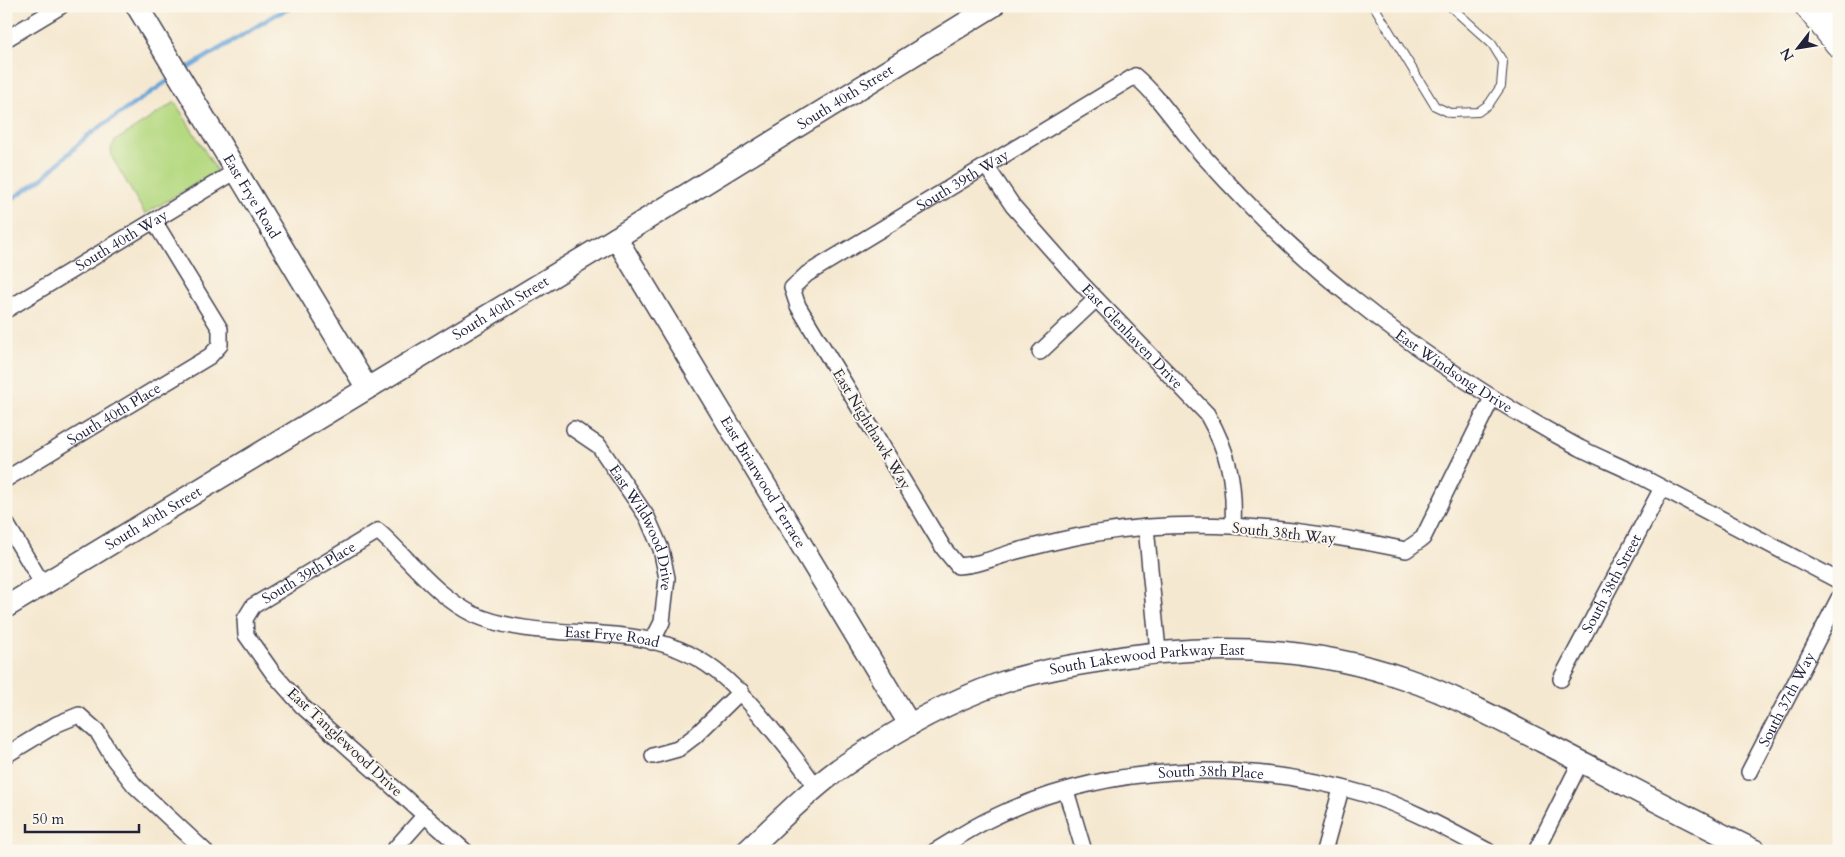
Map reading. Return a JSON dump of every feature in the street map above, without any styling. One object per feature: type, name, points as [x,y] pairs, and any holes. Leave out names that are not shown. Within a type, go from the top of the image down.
[{"type":"highway","points":[[1809,6],[1839,43]]},
{"type":"street","points":[[6,39],[61,6]]},
{"type":"street","name":"East Frye Road","points":[[137,6],[367,388]]},
{"type":"street","name":"South 40th Street","points":[[6,607],[616,238],[993,6]]},
{"type":"street","name":"South 39th Way","points":[[792,288],[808,274],[1134,76]]},
{"type":"street","name":"East Windsong Drive","points":[[1134,76],[1152,91],[1169,116],[1206,160],[1260,216],[1355,301],[1397,332],[1492,398],[1581,448],[1662,488],[1839,581]]},
{"type":"street","name":"East Glenhaven Drive","points":[[986,166],[1013,206],[1096,299],[1207,414],[1218,432],[1232,474],[1233,526]]},
{"type":"street","name":"South 40th Way","points":[[6,310],[236,171]]},
{"type":"street","name":"South 40th Place","points":[[6,479],[210,356],[220,345],[220,329],[154,221]]},
{"type":"street","name":"East Briarwood Terrace","points":[[616,238],[910,725]]},
{"type":"street","name":"East Nighthawk Way","points":[[792,288],[798,306],[944,549],[958,566]]},
{"type":"street","points":[[1040,352],[1096,299]]},
{"type":"street","name":"South 38th Way","points":[[958,566],[977,565],[1012,552],[1097,533],[1146,527],[1233,526],[1276,529],[1406,550],[1423,538],[1492,398]]},
{"type":"street","name":"East Wildwood Drive","points":[[574,429],[599,446],[647,517],[661,549],[667,578],[662,622],[652,642]]},
{"type":"street","name":"South 38th Street","points":[[1561,679],[1662,488]]},
{"type":"street","points":[[6,524],[43,585]]},
{"type":"street","points":[[1146,527],[1158,651]]},
{"type":"street","name":"East Frye Road","points":[[378,532],[400,550],[416,571],[449,600],[475,614],[503,625],[630,636],[670,646],[702,660],[720,672],[741,691],[805,770],[816,788]]},
{"type":"street","name":"South 39th Place","points":[[244,619],[252,606],[378,532]]},
{"type":"street","name":"South 37th Way","points":[[1749,772],[1839,598]]},
{"type":"street","name":"East Tanglewood Drive","points":[[244,619],[246,635],[273,673],[297,700],[465,851]]},
{"type":"street","name":"South Lakewood Parkway East","points":[[747,851],[838,770],[910,725],[999,684],[1045,670],[1158,651],[1244,649],[1302,654],[1356,665],[1407,679],[1489,714],[1749,849]]},
{"type":"street","points":[[652,756],[678,749],[695,736],[741,691]]},
{"type":"street","points":[[6,754],[57,724],[79,715],[97,731],[113,758],[135,786],[205,851]]},
{"type":"street","points":[[1536,851],[1581,761]]},
{"type":"street","name":"South 38th Place","points":[[935,851],[988,820],[1066,791],[1095,782],[1128,776],[1196,770],[1254,773],[1320,783],[1369,795],[1434,823],[1488,851]]},
{"type":"street","points":[[1324,851],[1341,789]]},
{"type":"street","points":[[1066,791],[1084,851]]},
{"type":"street","points":[[393,851],[425,815]]},
{"type":"lane","points":[[1374,6],[1435,106],[1450,113],[1478,112],[1489,104],[1501,86],[1503,62],[1492,44],[1450,6]]},
{"type":"green space","points":[[175,102],[217,171],[145,214],[112,157],[111,149],[115,141]]},
{"type":"waterway","points":[[183,71],[275,15],[296,6]]},
{"type":"waterway","points":[[6,203],[44,177],[87,136],[172,78]]}]
